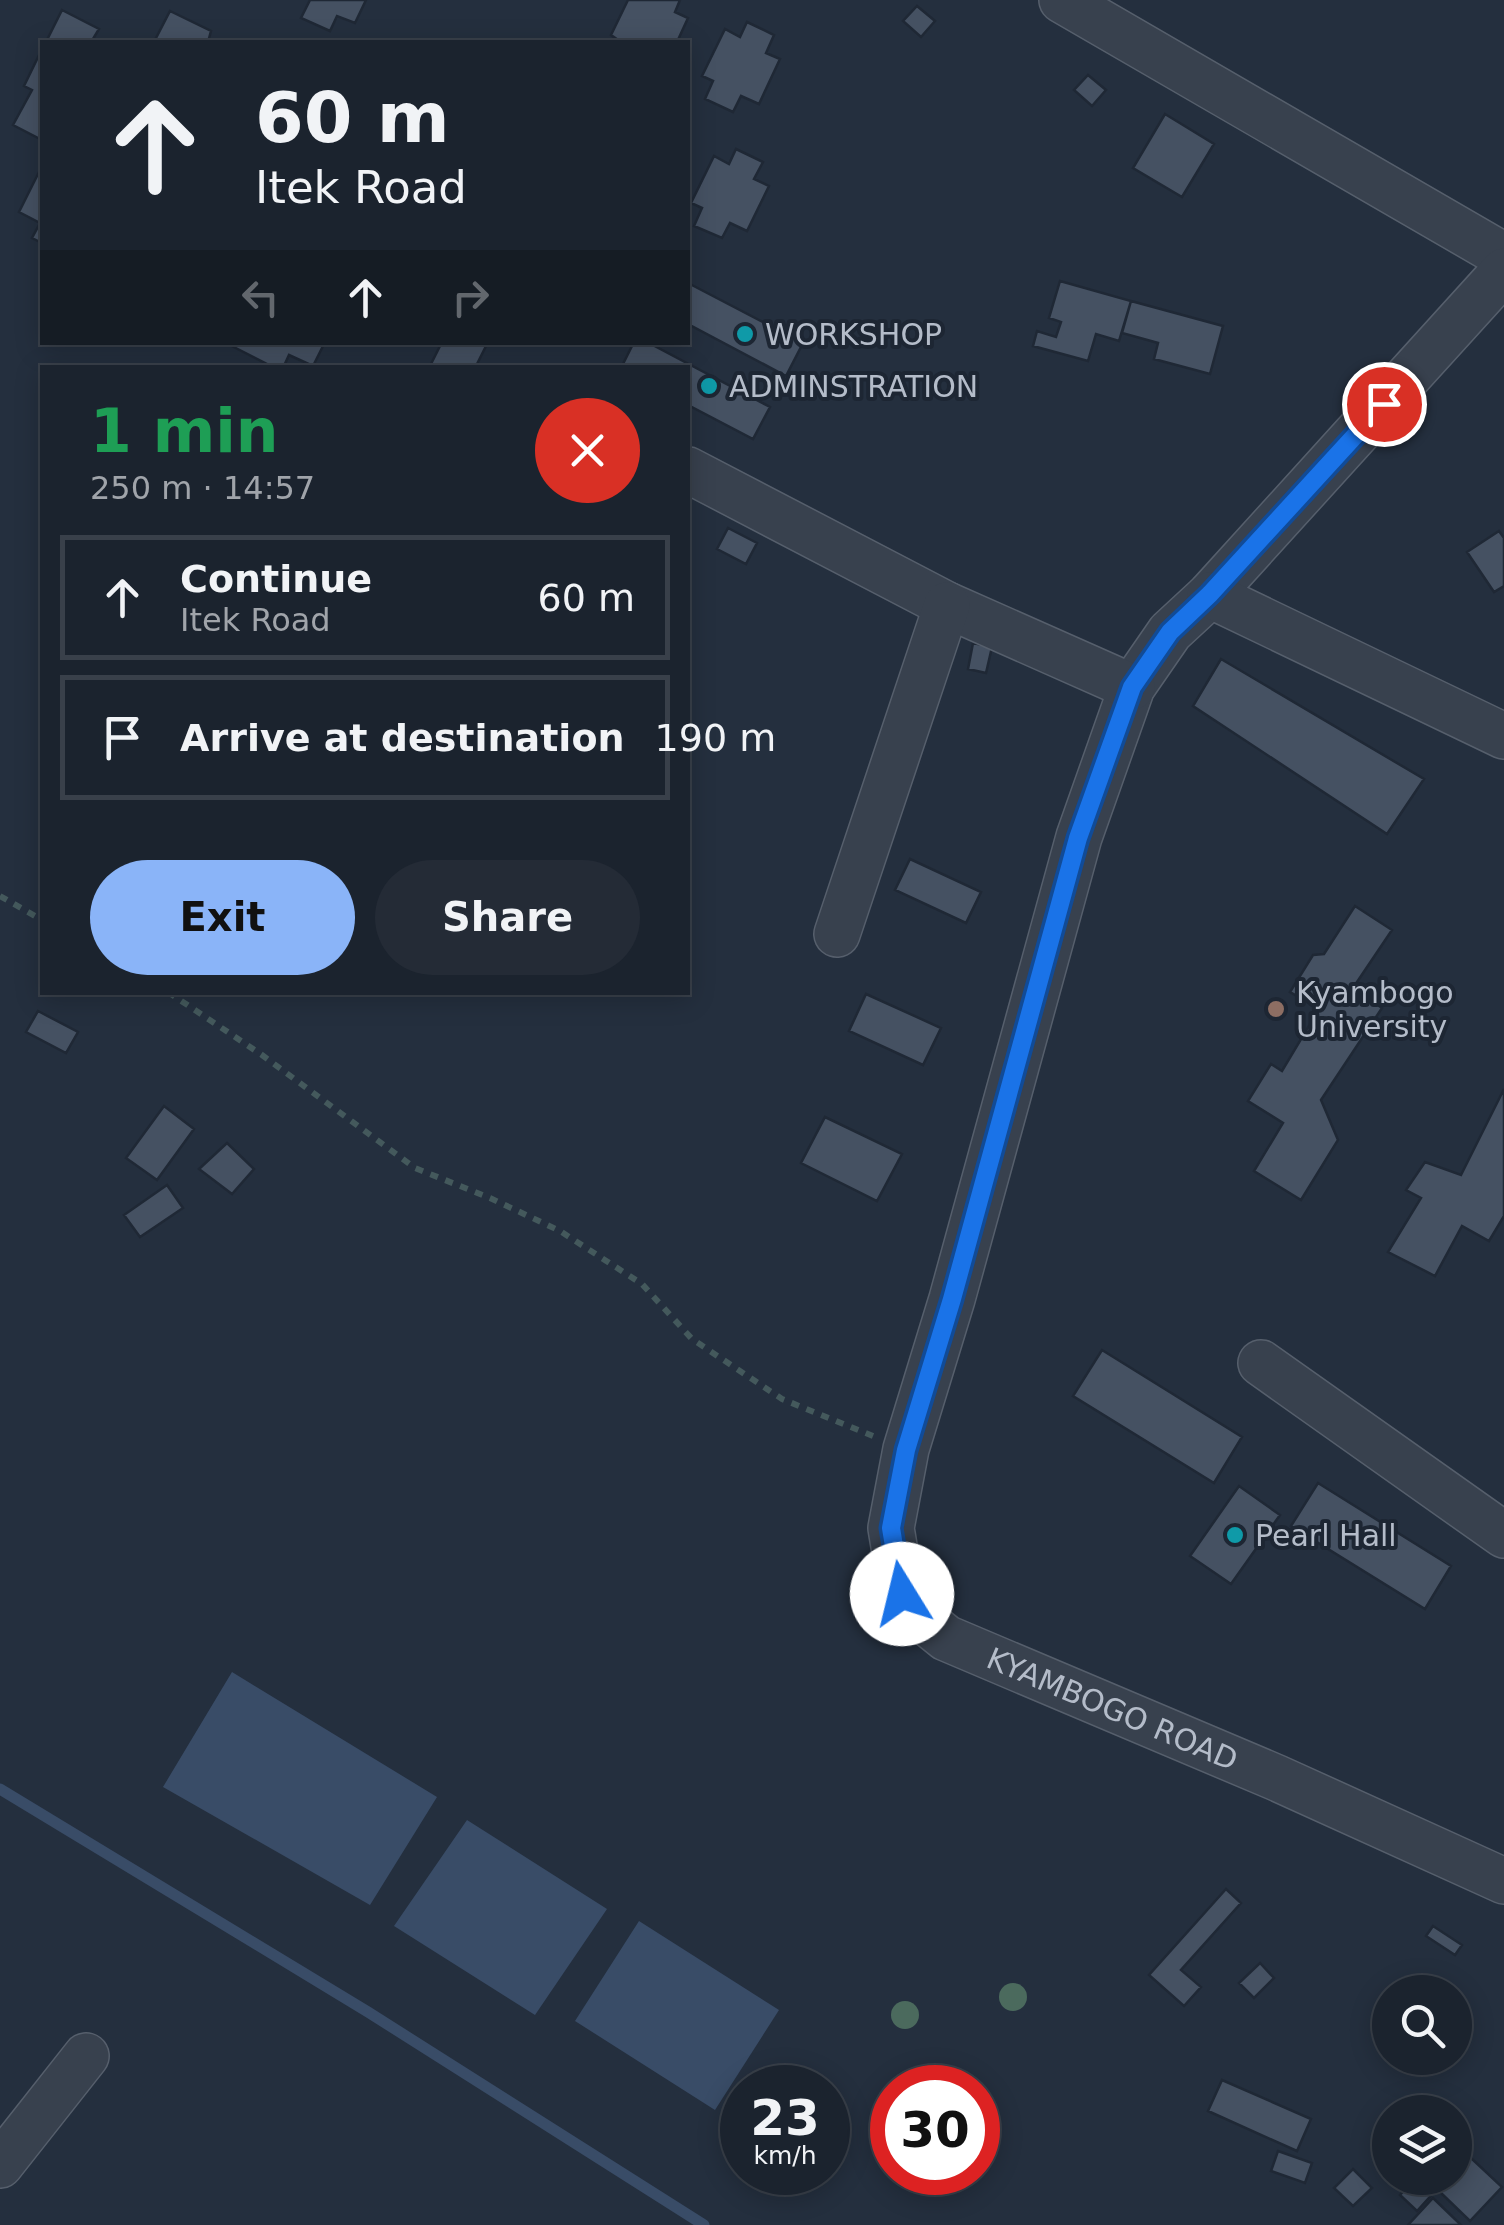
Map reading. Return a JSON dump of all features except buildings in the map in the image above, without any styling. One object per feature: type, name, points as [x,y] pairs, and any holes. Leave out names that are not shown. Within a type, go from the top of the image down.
[{"type":"street","points":[[1062,0],[1504,256]]},
{"type":"street","name":"KYAMBOGO ROAD","points":[[1504,272],[1210,594],[1170,632],[1132,687],[1078,838],[952,1299],[906,1450],[891,1528],[902,1594],[915,1613],[946,1638],[1277,1778],[1504,1882]]},
{"type":"street","points":[[690,471],[947,605],[1132,687]]},
{"type":"street","points":[[1210,594],[1504,736]]},
{"type":"street","points":[[838,934],[947,605]]},
{"type":"street","points":[[1261,1363],[1504,1535]]},
{"type":"street","points":[[0,2165],[86,2056]]},
{"type":"path","points":[[0,896],[40,919]]},
{"type":"path","points":[[172,995],[262,1055],[415,1168],[560,1231],[642,1284],[692,1339],[782,1399],[906,1450]]},
{"type":"water","points":[[232,1672],[437,1797],[370,1905],[163,1787]]},
{"type":"water","points":[[467,1820],[607,1909],[535,2015],[394,1926]]},
{"type":"water","points":[[639,1921],[779,2010],[744,2065],[720,2065],[720,2102],[715,2110],[575,2021]]},
{"type":"waterway","points":[[0,1789],[368,2012],[704,2225]]},
{"type":"place","name":"WORKSHOP","points":[[745,334]]},
{"type":"place","name":"ADMINSTRATION","points":[[709,386]]},
{"type":"place","name":"Kyambogo University","points":[[1276,1009]]},
{"type":"place","name":"Pearl Hall","points":[[1235,1535]]},
{"type":"route","points":[[902,1594],[891,1528],[906,1450],[952,1299],[1078,838],[1132,687],[1170,632],[1210,594],[1384,404]]}]
